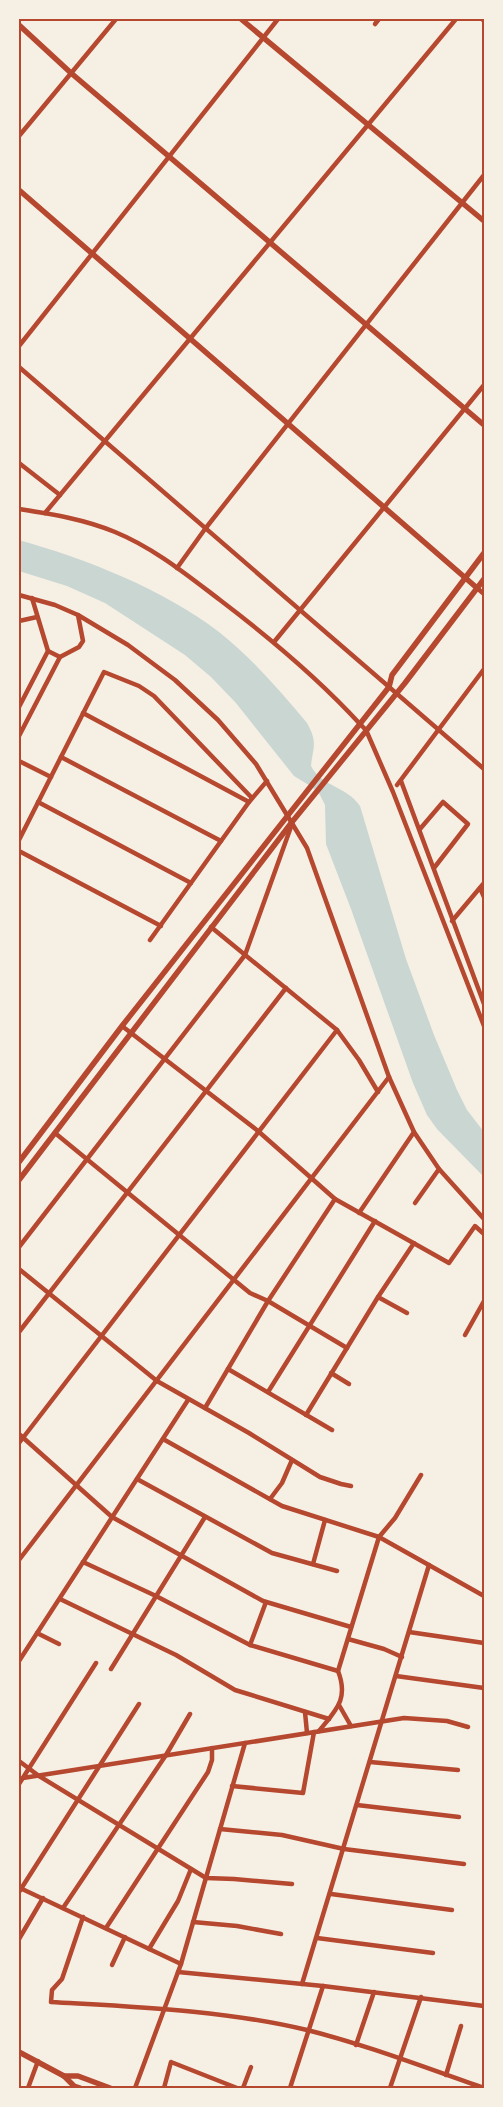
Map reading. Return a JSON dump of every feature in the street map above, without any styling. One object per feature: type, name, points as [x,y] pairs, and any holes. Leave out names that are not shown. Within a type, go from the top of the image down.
[{"type":"street","points":[[19,136],[116,19]]},
{"type":"street","points":[[241,19],[484,222]]},
{"type":"street","points":[[19,346],[278,19]]},
{"type":"street","points":[[375,24],[379,19]]},
{"type":"street","points":[[45,513],[456,19]]},
{"type":"street","points":[[19,25],[71,73],[484,426]]},
{"type":"street","points":[[177,568],[205,529],[484,175]]},
{"type":"street","points":[[19,190],[93,252],[484,594]]},
{"type":"street","points":[[19,368],[484,769]]},
{"type":"street","points":[[274,642],[484,385]]},
{"type":"street","points":[[19,463],[60,495]]},
{"type":"street","points":[[19,509],[81,520],[115,532],[147,548],[177,568],[274,642],[311,674],[366,730],[393,792],[484,1026]]},
{"type":"street","points":[[19,1162],[122,1026],[389,687],[392,675],[484,553]]},
{"type":"street","points":[[19,1180],[292,822],[484,579]]},
{"type":"street","points":[[19,595],[78,615],[128,645],[175,680],[218,720],[256,764],[307,848],[389,1077],[414,1132],[439,1169],[484,1219]]},
{"type":"street","points":[[19,707],[48,651],[32,598]]},
{"type":"street","points":[[19,736],[60,657],[79,647],[83,641],[78,615]]},
{"type":"street","points":[[19,620],[37,616]]},
{"type":"street","points":[[48,651],[60,657]]},
{"type":"street","points":[[397,785],[484,668]]},
{"type":"street","points":[[19,840],[104,672],[138,686],[154,696],[250,800]]},
{"type":"street","points":[[84,713],[250,800]]},
{"type":"street","points":[[61,757],[221,841]]},
{"type":"street","points":[[19,761],[51,777]]},
{"type":"street","points":[[150,940],[250,800],[267,780]]},
{"type":"street","points":[[401,781],[484,1004]]},
{"type":"street","points":[[38,802],[191,883]]},
{"type":"street","points":[[420,829],[442,802],[468,824],[434,868]]},
{"type":"street","points":[[19,1247],[164,1058],[246,955],[292,822]]},
{"type":"street","points":[[19,851],[160,926]]},
{"type":"street","points":[[452,921],[484,883]]},
{"type":"street","points":[[480,888],[484,897]]},
{"type":"street","points":[[211,927],[337,1030],[359,1060],[378,1092]]},
{"type":"street","points":[[19,1332],[286,988]]},
{"type":"street","points":[[122,1026],[258,1131],[335,1199],[375,1222],[449,1263],[474,1226],[484,1234]]},
{"type":"street","points":[[19,1443],[21,1436],[101,1336],[337,1030]]},
{"type":"street","points":[[19,1560],[389,1077]]},
{"type":"street","points":[[360,1213],[414,1132]]},
{"type":"street","points":[[55,1133],[250,1293],[268,1301],[347,1348]]},
{"type":"street","points":[[415,1203],[439,1169]]},
{"type":"street","points":[[205,1408],[268,1301],[335,1199]]},
{"type":"street","points":[[268,1392],[375,1222]]},
{"type":"street","points":[[306,1414],[378,1297],[414,1243]]},
{"type":"street","points":[[19,1269],[157,1381],[320,1477],[352,1486]]},
{"type":"street","points":[[378,1297],[407,1312]]},
{"type":"street","points":[[465,1335],[484,1301]]},
{"type":"street","points":[[228,1369],[332,1430]]},
{"type":"street","points":[[331,1373],[349,1384]]},
{"type":"street","points":[[19,1661],[188,1400]]},
{"type":"street","points":[[21,1436],[112,1517],[266,1602],[351,1627]]},
{"type":"street","points":[[163,1439],[285,1508],[379,1537],[484,1596]]},
{"type":"street","points":[[270,1499],[282,1482],[292,1460]]},
{"type":"street","points":[[232,1786],[303,1793],[317,1732],[339,1705],[342,1688],[338,1671],[379,1537],[400,1511],[421,1475]]},
{"type":"street","points":[[137,1479],[272,1553],[337,1571]]},
{"type":"street","points":[[111,1669],[206,1517]]},
{"type":"street","points":[[313,1564],[325,1520]]},
{"type":"street","points":[[83,1562],[156,1596],[250,1645],[338,1671]]},
{"type":"street","points":[[302,1984],[429,1565]]},
{"type":"street","points":[[60,1599],[176,1656],[235,1690],[328,1719]]},
{"type":"street","points":[[250,1645],[266,1602]]},
{"type":"street","points":[[409,1632],[484,1643]]},
{"type":"street","points":[[37,1634],[59,1644]]},
{"type":"street","points":[[348,1639],[366,1643],[402,1657]]},
{"type":"street","points":[[19,1784],[96,1663]]},
{"type":"street","points":[[396,1676],[484,1688]]},
{"type":"street","points":[[139,1704],[101,1766],[20,1889],[180,1964]]},
{"type":"street","points":[[339,1705],[352,1726]]},
{"type":"street","points":[[305,1712],[308,1733]]},
{"type":"street","points":[[64,1908],[166,1756],[190,1714]]},
{"type":"street","points":[[23,1778],[383,1721],[426,1718],[468,1726]]},
{"type":"street","points":[[135,2088],[178,1972],[245,1743]]},
{"type":"street","points":[[106,1928],[208,1772],[212,1760],[212,1748]]},
{"type":"street","points":[[19,1761],[39,1776],[206,1878],[234,1878],[292,1884]]},
{"type":"street","points":[[370,1762],[458,1770]]},
{"type":"street","points":[[357,1805],[460,1817]]},
{"type":"street","points":[[220,1829],[282,1835],[344,1849],[464,1864]]},
{"type":"street","points":[[149,1949],[178,1901],[191,1869]]},
{"type":"street","points":[[330,1894],[452,1910]]},
{"type":"street","points":[[19,1939],[42,1898]]},
{"type":"street","points":[[83,1917],[62,1979],[52,1990],[51,2002],[164,2008],[237,2017],[308,2031],[400,2059],[484,2088]]},
{"type":"street","points":[[193,1922],[237,1926],[281,1934]]},
{"type":"street","points":[[112,1965],[125,1937]]},
{"type":"street","points":[[317,1938],[433,1953]]},
{"type":"street","points":[[178,1972],[323,1986],[484,2006]]},
{"type":"street","points":[[290,2088],[323,1986]]},
{"type":"street","points":[[356,2045],[374,1992]]},
{"type":"street","points":[[390,2088],[421,1997]]},
{"type":"street","points":[[446,2075],[461,2026]]},
{"type":"street","points":[[19,2052],[64,2076],[74,2086],[80,2088]]},
{"type":"street","points":[[28,2088],[38,2061]]},
{"type":"street","points":[[164,2088],[171,2062],[237,2088]]},
{"type":"street","points":[[243,2088],[251,2067]]},
{"type":"street","points":[[64,2076],[78,2076],[110,2088]]},
{"type":"shaded area","points":[[19,540],[71,556],[123,577],[174,602],[197,616],[243,653],[307,723],[314,740],[311,766],[328,783],[349,795],[360,806],[406,959],[434,1035],[467,1110],[484,1132],[484,1177],[437,1129],[427,1115],[413,1083],[326,844],[325,805],[320,795],[312,787],[294,776],[236,703],[211,677],[185,655],[105,603],[67,586],[19,571]]}]
